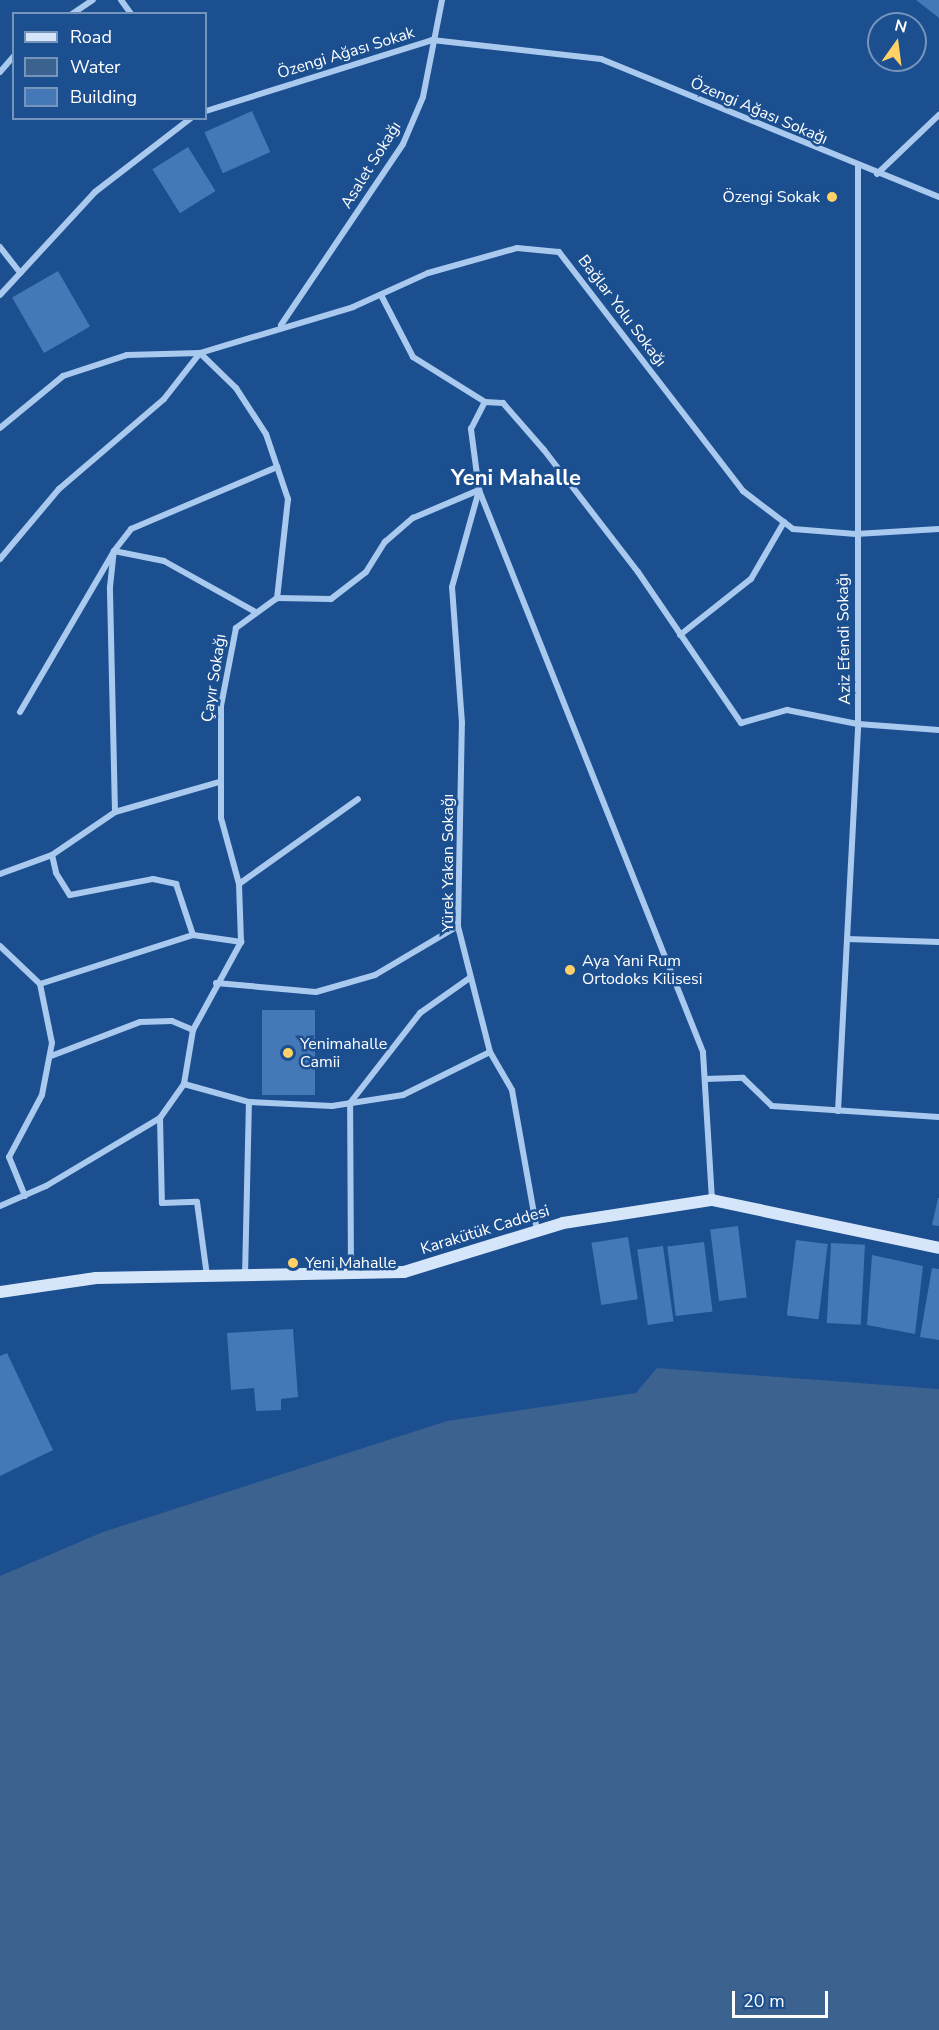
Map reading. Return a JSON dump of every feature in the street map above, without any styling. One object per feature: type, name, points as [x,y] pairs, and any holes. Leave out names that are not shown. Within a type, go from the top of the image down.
[{"type":"main road","name":"Karakütük Caddesi","points":[[0,1292],[96,1278],[404,1272],[537,1232],[712,1200],[939,1248]]},
{"type":"street","points":[[75,12],[93,0]]},
{"type":"street","name":"Asalet Sokağı","points":[[281,325],[403,144],[423,97],[432,40],[442,0]]},
{"type":"street","name":"Özengi Ağası Sokak","points":[[207,111],[432,40],[568,56]]},
{"type":"street","name":"Özengi Ağası Sokağı","points":[[568,56],[601,59],[858,167],[939,197]]},
{"type":"street","points":[[0,72],[12,58]]},
{"type":"street","points":[[877,174],[939,115]]},
{"type":"street","points":[[0,295],[95,192],[188,120]]},
{"type":"street","name":"Aziz Efendi Sokağı","points":[[838,1111],[858,724],[856,534],[858,167]]},
{"type":"street","points":[[0,247],[20,273]]},
{"type":"street","name":"Bağlar Yolu Sokağı","points":[[200,353],[281,325],[381,295],[428,273],[517,248],[559,252],[743,491],[784,522],[794,529],[856,534],[939,529]]},
{"type":"street","points":[[381,295],[413,357],[485,402],[503,404],[544,450],[680,635],[741,723],[787,710],[858,724],[939,730]]},
{"type":"street","points":[[0,428],[63,376],[127,355],[200,353],[236,388],[266,434],[288,499],[277,598],[332,599],[366,572],[385,542],[413,518],[479,490]]},
{"type":"street","points":[[0,559],[59,489],[164,399],[200,353]]},
{"type":"street","points":[[485,402],[471,429],[479,490],[703,1052],[712,1200]]},
{"type":"street","points":[[20,712],[114,551],[131,529],[277,467]]},
{"type":"street","name":"Yürek Yakan Sokağı","points":[[479,490],[452,587],[462,723],[458,926],[490,1052],[512,1090],[537,1232]]},
{"type":"street","points":[[680,635],[751,579],[784,522]]},
{"type":"street","points":[[114,551],[164,561],[254,611]]},
{"type":"street","points":[[114,551],[115,812]]},
{"type":"street","name":"Çayır Sokağı","points":[[241,942],[239,884],[221,818],[219,782],[221,706],[236,628],[254,611],[277,598]]},
{"type":"street","points":[[0,874],[52,855],[115,812],[219,782]]},
{"type":"street","points":[[239,884],[358,798]]},
{"type":"street","points":[[52,855],[56,873],[70,895],[153,879],[176,884],[193,934]]},
{"type":"street","points":[[216,983],[316,992],[375,975],[458,926]]},
{"type":"street","points":[[0,1206],[25,1196],[160,1118],[184,1084],[193,1030],[216,983],[241,942],[193,934],[40,984]]},
{"type":"street","points":[[847,939],[939,942]]},
{"type":"street","points":[[0,946],[40,984],[51,1056],[42,1095],[9,1157],[25,1196]]},
{"type":"street","points":[[351,1274],[350,1103],[420,1013],[471,977]]},
{"type":"street","points":[[51,1056],[140,1022],[172,1022],[193,1030]]},
{"type":"street","points":[[184,1084],[249,1102],[350,1103],[403,1095],[490,1052]]},
{"type":"street","points":[[705,1079],[743,1078],[772,1106],[939,1117]]},
{"type":"street","points":[[245,1276],[249,1102]]},
{"type":"street","points":[[160,1118],[162,1203],[197,1202],[207,1276]]},
{"type":"water","points":[[657,1368],[939,1389],[939,2030],[0,2030],[0,1576],[103,1532],[447,1421],[636,1393]]},
{"type":"building","points":[[916,0],[939,0],[939,18]]},
{"type":"building","points":[[252,111],[270,152],[223,173],[204,132]]},
{"type":"building","points":[[188,147],[216,191],[180,213],[152,169]]},
{"type":"building","points":[[58,271],[90,326],[44,353],[12,298]]},
{"type":"building","name":"Yenimahalle Camii","points":[[262,1010],[315,1010],[315,1095],[262,1095]]},
{"type":"building","points":[[939,1198],[939,1226],[932,1225]]},
{"type":"building","points":[[738,1226],[747,1297],[719,1301],[710,1229]]},
{"type":"building","points":[[628,1237],[638,1299],[601,1305],[591,1243]]},
{"type":"building","points":[[796,1240],[828,1244],[818,1319],[787,1315]]},
{"type":"building","points":[[704,1242],[713,1311],[676,1316],[667,1247]]},
{"type":"building","points":[[831,1243],[865,1245],[861,1325],[827,1323]]},
{"type":"building","points":[[663,1246],[674,1321],[648,1325],[637,1250]]},
{"type":"building","points":[[872,1255],[923,1266],[915,1334],[867,1325]]},
{"type":"building","points":[[932,1268],[939,1269],[939,1340],[920,1337]]},
{"type":"building","points":[[293,1329],[298,1397],[281,1399],[281,1410],[256,1411],[254,1388],[231,1390],[227,1333]]},
{"type":"building","points":[[7,1353],[53,1450],[0,1476],[0,1356]]},
{"type":"place","name":"Özengi Sokak","points":[[832,197]]},
{"type":"place","name":"Aya Yani Rum Ortodoks Kilisesi","points":[[570,970]]},
{"type":"place","name":"Yenimahalle Camii","points":[[288,1053]]},
{"type":"place","name":"Yeni Mahalle","points":[[293,1263]]},
{"type":"district","name":"Yeni Mahalle","points":[[516,479]]}]
